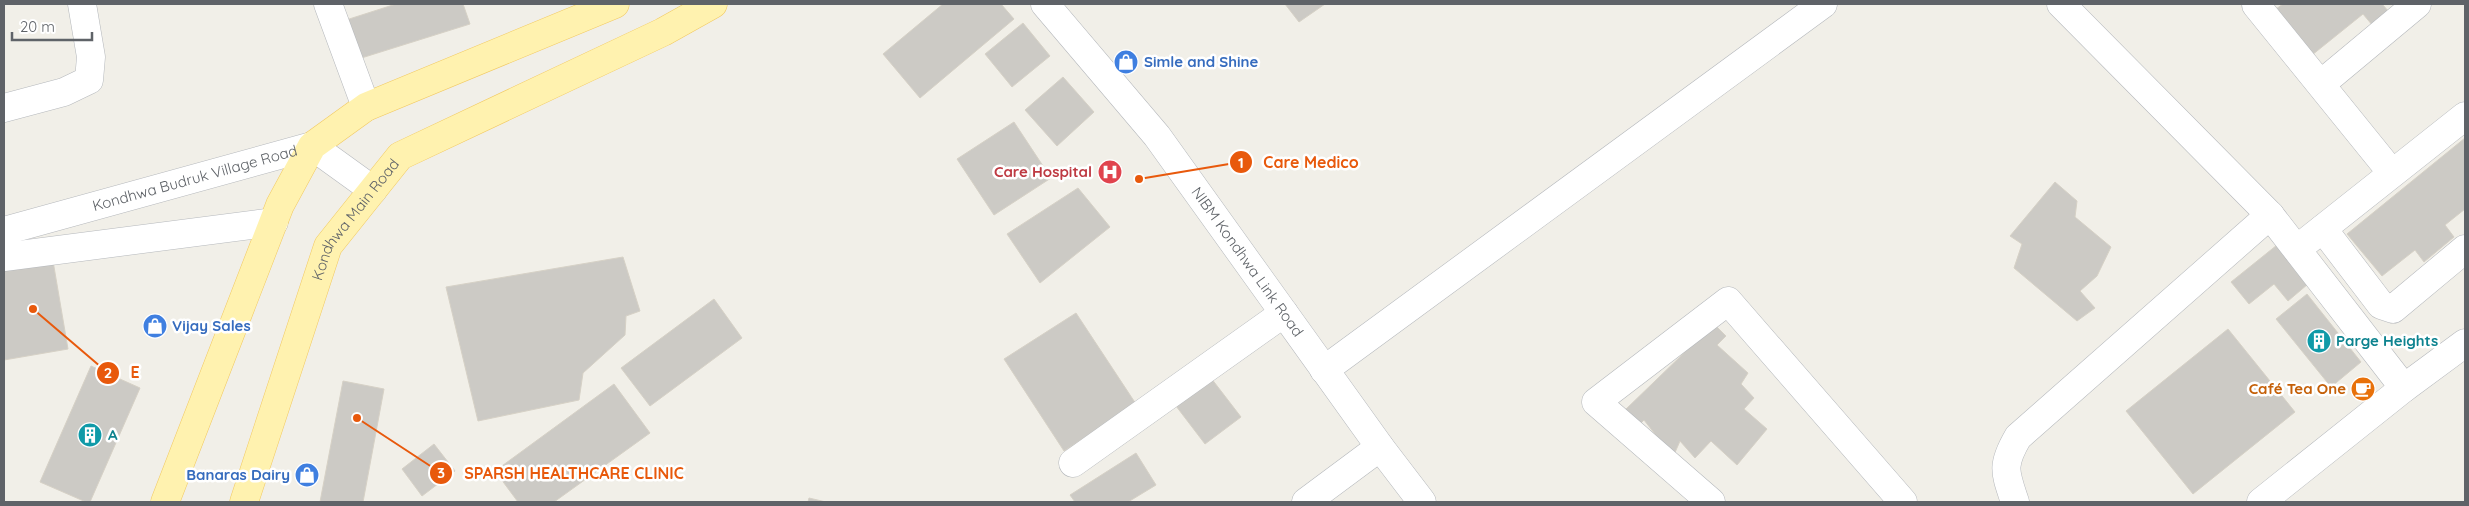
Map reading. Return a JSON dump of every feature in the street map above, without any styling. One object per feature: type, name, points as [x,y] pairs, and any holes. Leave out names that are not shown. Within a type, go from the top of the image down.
[{"type":"main road","points":[[165,502],[274,222],[312,146],[366,107],[615,4]]},
{"type":"main road","name":"Kondhwa Main Road","points":[[244,502],[328,246],[400,156],[663,32],[713,4]]},
{"type":"street","points":[[4,108],[64,92],[89,80],[91,57],[82,4]]},
{"type":"street","points":[[328,4],[366,107]]},
{"type":"street","name":"NIBM Kondhwa Link Road","points":[[1046,4],[1157,136],[1324,370],[1422,502]]},
{"type":"street","points":[[1324,370],[1823,4]]},
{"type":"street","points":[[2061,4],[2270,215],[2404,388]]},
{"type":"street","points":[[2257,4],[2392,173]]},
{"type":"street","points":[[2320,84],[2418,4]]},
{"type":"street","points":[[2297,249],[2465,116]]},
{"type":"street","name":"Kondhwa Budruk Village Road","points":[[4,231],[312,146],[373,190]]},
{"type":"street","points":[[2015,502],[2005,471],[2010,452],[2018,437],[2270,215]]},
{"type":"street","points":[[4,257],[274,222]]},
{"type":"street","points":[[2323,229],[2381,305],[2393,309],[2465,249]]},
{"type":"street","points":[[1711,502],[1596,402],[1728,301],[1903,502]]},
{"type":"street","points":[[1073,463],[1284,313]]},
{"type":"street","points":[[2262,502],[2404,388],[2465,343]]},
{"type":"street","points":[[1306,502],[1380,447]]},
{"type":"building","points":[[396,4],[463,4],[470,24],[355,60],[343,21]]},
{"type":"building","points":[[943,4],[1001,4],[1014,19],[920,98],[883,54]]},
{"type":"building","points":[[1285,4],[1325,4],[1299,22]]},
{"type":"building","points":[[2283,4],[2382,4],[2390,13],[2373,26],[2363,14],[2312,55],[2276,9]]},
{"type":"building","points":[[1023,23],[1050,56],[1012,87],[985,54]]},
{"type":"building","points":[[1063,77],[1094,112],[1057,146],[1025,110]]},
{"type":"building","points":[[1014,122],[1051,178],[994,215],[957,159]]},
{"type":"building","points":[[2465,138],[2465,209],[2445,225],[2454,237],[2424,262],[2415,250],[2382,276],[2347,234]]},
{"type":"building","points":[[2055,182],[2077,201],[2075,217],[2111,247],[2097,276],[2080,291],[2095,308],[2077,321],[2014,268],[2022,244],[2010,236]]},
{"type":"building","points":[[1078,188],[1110,227],[1040,283],[1007,234]]},
{"type":"building","points":[[2277,245],[2308,284],[2288,301],[2274,284],[2249,304],[2231,282]]},
{"type":"building","points":[[623,257],[640,311],[626,316],[625,335],[583,373],[579,400],[478,421],[446,287]]},
{"type":"building","points":[[53,261],[68,349],[4,360],[4,269]]},
{"type":"building","name":"Parge Heights","points":[[2307,294],[2361,362],[2331,387],[2276,319]]},
{"type":"building","points":[[714,299],[742,338],[650,406],[621,368]]},
{"type":"building","points":[[1076,313],[1136,404],[1064,451],[1004,359]]},
{"type":"building","points":[[1714,324],[1726,336],[1717,345],[1748,373],[1741,384],[1754,398],[1744,409],[1767,429],[1737,465],[1711,441],[1695,458],[1680,441],[1673,457],[1644,420],[1636,428],[1624,411]]},
{"type":"building","points":[[2228,329],[2295,412],[2193,494],[2126,411]]},
{"type":"building","name":"A","points":[[91,366],[140,388],[90,502],[86,502],[40,482]]},
{"type":"building","points":[[1211,378],[1241,417],[1205,444],[1176,406]]},
{"type":"building","points":[[343,381],[384,389],[363,502],[320,502]]},
{"type":"building","points":[[614,384],[650,433],[554,502],[518,502],[495,471]]},
{"type":"building","points":[[434,444],[455,471],[422,496],[402,469]]},
{"type":"building","points":[[1136,453],[1156,485],[1128,502],[1075,502],[1070,495]]},
{"type":"building","points":[[809,498],[826,502],[808,502]]},
{"type":"place","name":"Simle and Shine","points":[[1126,62]]},
{"type":"place","name":"Care Hospital","points":[[1110,172]]},
{"type":"place","name":"Care Medico","points":[[1139,179]]},
{"type":"place","name":"E","points":[[33,309]]},
{"type":"place","name":"Vijay Sales","points":[[155,326]]},
{"type":"place","name":"Parge Heights","points":[[2319,341]]},
{"type":"place","name":"Café Tea One","points":[[2363,389]]},
{"type":"place","name":"SPARSH HEALTHCARE CLINIC","points":[[357,418]]},
{"type":"place","name":"A","points":[[90,435]]},
{"type":"place","name":"Banaras Dairy","points":[[307,475]]}]
